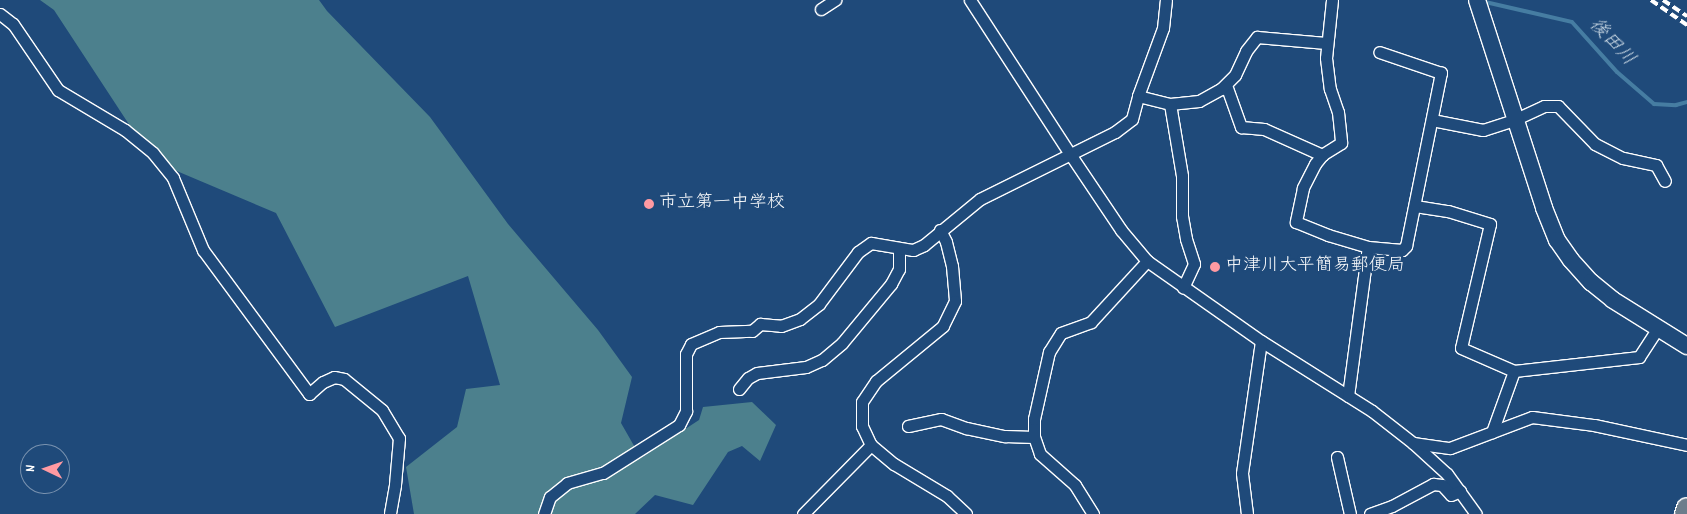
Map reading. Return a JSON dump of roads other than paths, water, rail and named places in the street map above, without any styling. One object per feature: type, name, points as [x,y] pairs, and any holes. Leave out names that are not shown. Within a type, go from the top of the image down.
[{"type":"highway","points":[[1685,514],[1687,508]]},
{"type":"street","points":[[821,9],[835,0]]},
{"type":"street","points":[[970,0],[1070,154],[1122,230],[1147,261],[1261,341],[1348,396],[1414,442],[1447,474],[1476,514]]},
{"type":"street","points":[[544,514],[550,497],[567,483],[603,474],[679,425],[686,411],[686,354],[691,344],[719,332],[752,331],[760,324],[781,326],[800,319],[819,304],[858,252],[871,243],[913,250],[924,245],[980,199],[1115,132],[1132,118],[1163,28],[1166,0]]},
{"type":"street","points":[[1332,0],[1326,43],[1330,89],[1338,112],[1341,143],[1322,155],[1304,188],[1296,222],[1328,235],[1368,247],[1402,250],[1406,246],[1415,206],[1441,72],[1379,52]]},
{"type":"street","points":[[1476,0],[1544,208],[1557,240],[1590,282],[1613,300],[1687,346]]},
{"type":"street","points":[[0,14],[13,24],[58,90],[125,130],[153,153],[173,178],[203,250],[309,394],[323,382],[334,377],[344,379],[382,410],[399,438],[395,485],[390,514]]},
{"type":"street","points":[[1138,96],[1170,104],[1199,101],[1226,85],[1236,75],[1246,52],[1257,37],[1326,43]]},
{"type":"street","points":[[1226,85],[1240,127],[1264,129],[1322,155]]},
{"type":"street","points":[[1170,104],[1182,176],[1182,216],[1186,239],[1194,264],[1183,288]]},
{"type":"street","points":[[1432,120],[1483,130],[1516,119],[1544,106],[1558,106],[1595,144],[1623,158],[1656,165],[1665,182]]},
{"type":"street","points":[[1415,206],[1448,212],[1490,224],[1461,348],[1514,371],[1639,357],[1658,328]]},
{"type":"street","points":[[940,230],[946,242],[952,266],[955,301],[943,326],[876,381],[862,402],[862,426],[871,445],[894,464],[947,496],[966,514]]},
{"type":"street","points":[[1348,396],[1368,247]]},
{"type":"street","points":[[740,390],[748,378],[757,374],[806,367],[822,360],[842,343],[891,284],[899,269],[899,249]]},
{"type":"street","points":[[1093,514],[1075,485],[1040,454],[1034,438],[1034,419],[1049,352],[1061,333],[1091,322],[1147,261]]},
{"type":"street","points":[[1247,514],[1242,473],[1261,341]]},
{"type":"street","points":[[1492,432],[1514,371]]},
{"type":"street","points":[[1414,442],[1450,448],[1532,417],[1594,426],[1687,444]]},
{"type":"street","points":[[908,426],[941,419],[966,428],[1005,436],[1034,438]]},
{"type":"street","points":[[803,514],[871,445]]},
{"type":"street","points":[[1337,457],[1350,514]]},
{"type":"street","points":[[1370,514],[1392,506],[1433,484],[1442,485],[1451,495],[1460,491]]},
{"type":"waterway","name":"後田川","points":[[1481,1],[1572,22],[1617,72],[1654,104],[1676,105],[1687,102]]},
{"type":"railway","points":[[1651,0],[1687,25]]},
{"type":"railway","points":[[1663,0],[1687,16]]},
{"type":"place","name":"市立第一中学校","points":[[649,204]]},
{"type":"place","name":"中津川大平簡易郵便局","points":[[1215,267]]}]
